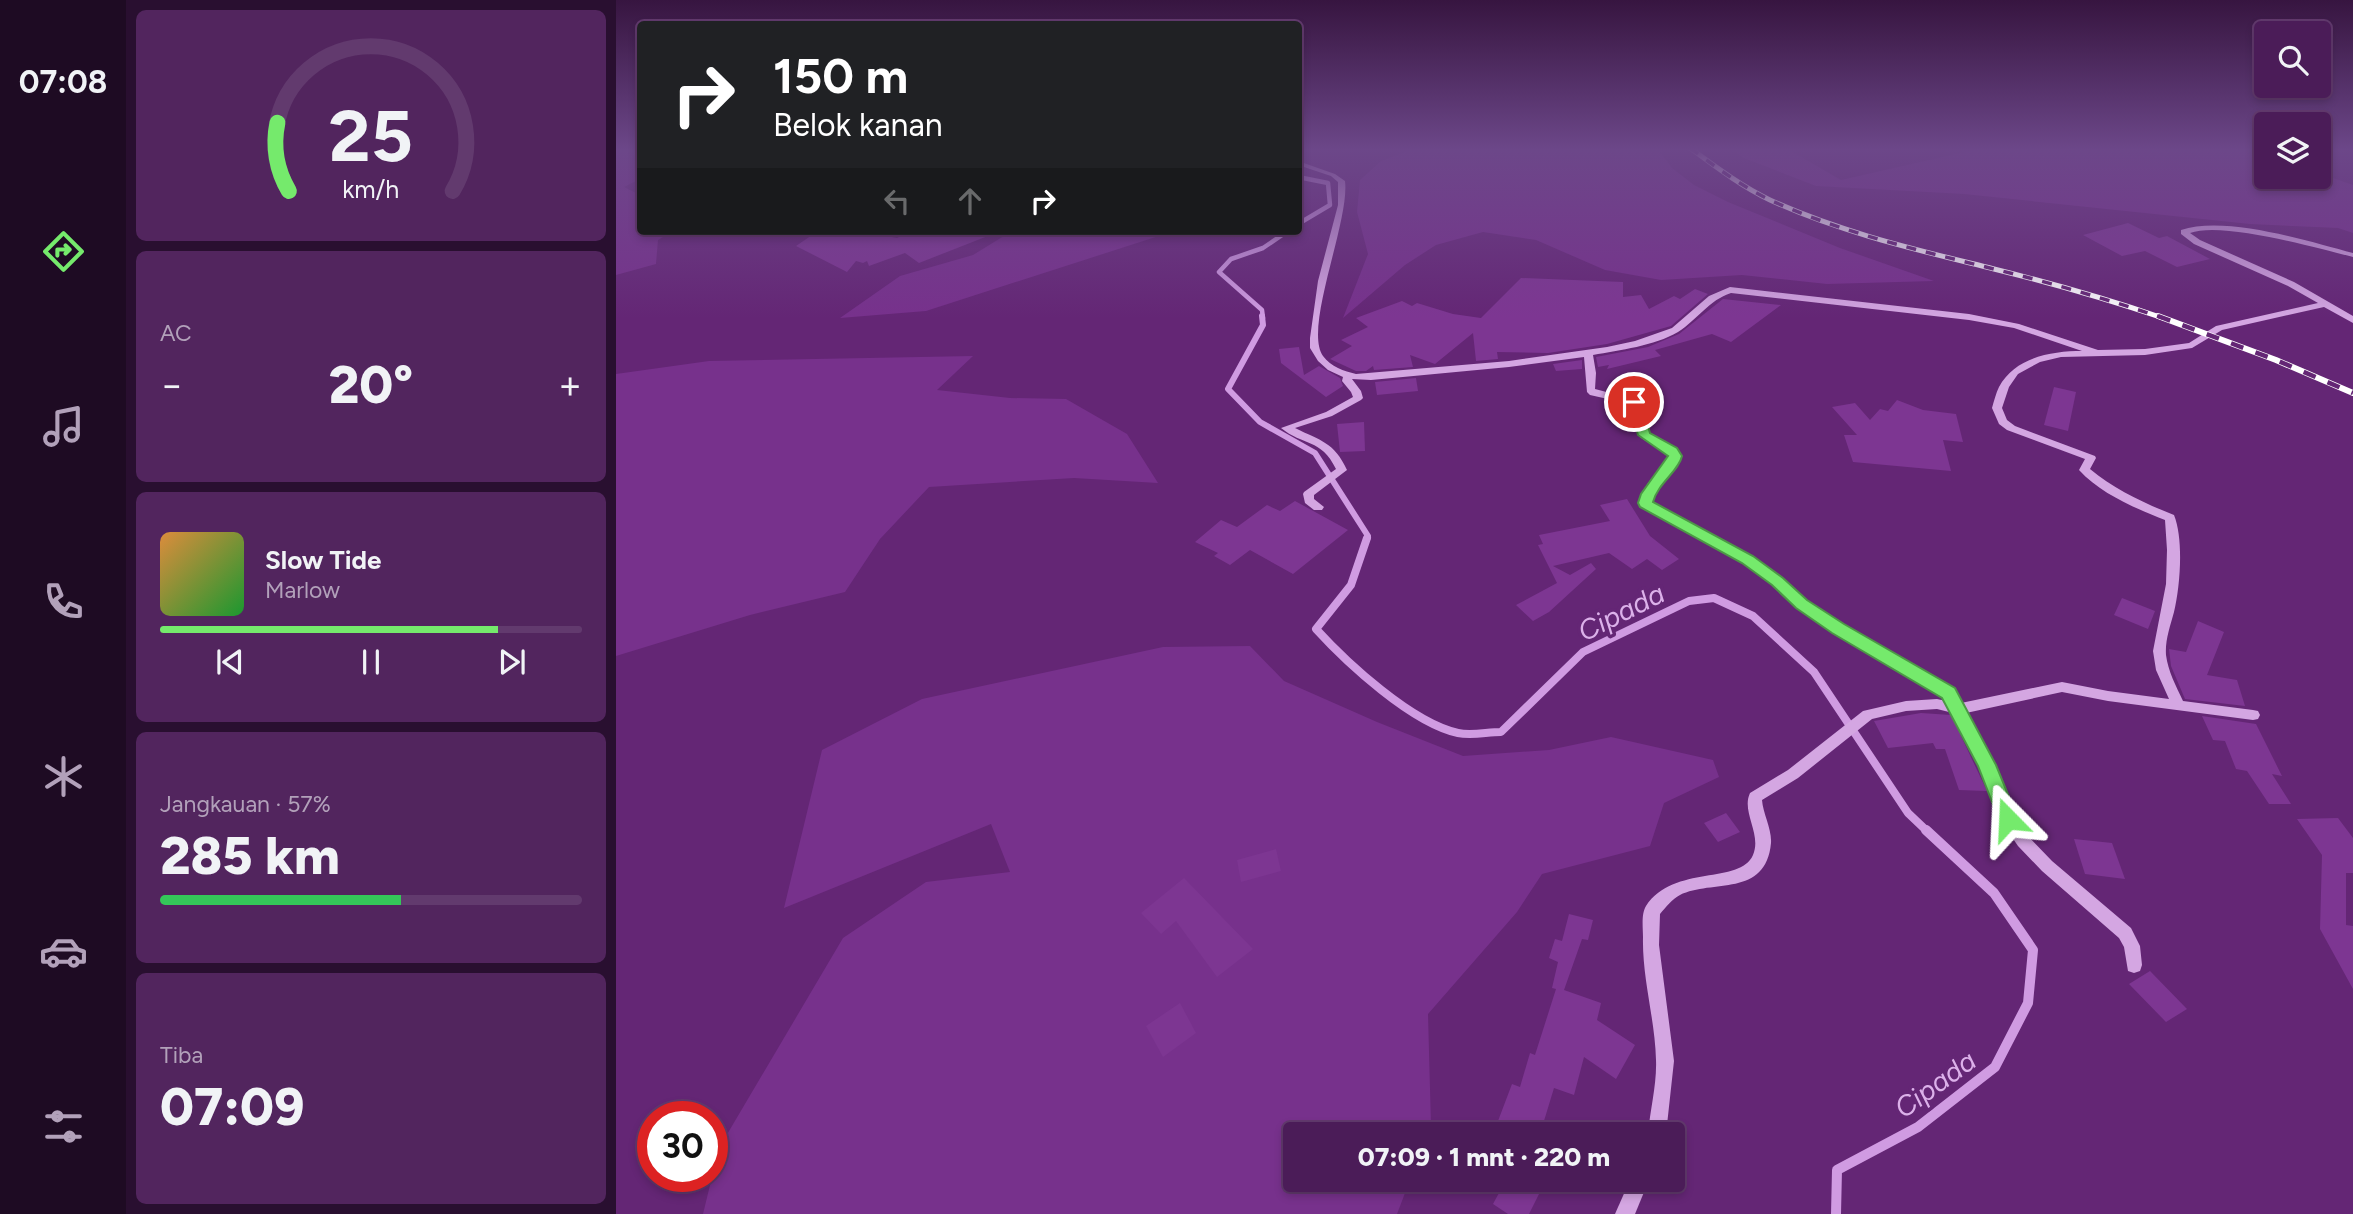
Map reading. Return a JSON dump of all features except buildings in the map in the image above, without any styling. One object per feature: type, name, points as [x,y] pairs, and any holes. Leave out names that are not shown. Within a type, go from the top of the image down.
[{"type":"street","points":[[1342,205],[1329,251],[1316,325],[1315,350],[1325,364],[1348,374],[1372,377],[1467,369],[1588,352],[1637,342],[1669,333],[1717,293],[1730,290],[1969,317],[2016,326],[2095,352]]},
{"type":"street","points":[[2353,255],[2234,229],[2184,230],[2185,235],[2197,242],[2291,284],[2353,320]]},
{"type":"street","points":[[2178,704],[2160,659],[2161,634],[2169,605],[2174,544],[2170,518],[2130,503],[2105,488],[2084,470],[2091,458],[2011,428],[2003,422],[1997,408],[2004,387],[2015,372],[2037,360],[2061,355],[2145,352],[2192,345],[2219,328],[2325,304]]},
{"type":"street","points":[[1588,352],[1590,390],[1634,402],[1644,435],[1672,451],[1675,456],[1675,460],[1648,494],[1645,503],[1748,559],[1778,581],[1802,604],[1838,629],[1949,693],[1987,765],[2008,819],[2023,841],[2055,873],[2125,933],[2132,946],[2134,965]]},
{"type":"street","points":[[1318,506],[1309,501],[1308,494],[1341,471],[1339,463],[1325,443],[1286,428],[1329,414],[1358,398],[1356,391],[1347,382],[1348,374]]},
{"type":"street","points":[[1658,1122],[1665,1061],[1651,945],[1652,911],[1672,890],[1689,884],[1720,882],[1742,876],[1756,865],[1763,846],[1761,827],[1754,808],[1755,797],[1786,778],[1868,715],[1906,706],[1937,704],[1958,709],[2062,687],[2108,696],[2253,715]]},
{"type":"street","points":[[1625,1214],[1634,1192]]},
{"type":"shaded area","points":[[616,205],[637,205],[637,235],[666,235],[658,240],[656,264],[616,275]]},
{"type":"shaded area","points":[[1358,205],[1734,205],[1840,248],[1934,281],[1827,284],[1742,275],[1661,280],[1605,270],[1536,240],[1483,232],[1436,245],[1405,265],[1343,318],[1368,254],[1357,212]]},
{"type":"shaded area","points":[[2066,205],[2353,205],[2353,233],[2338,228],[2250,224]]},
{"type":"shaded area","points":[[1006,235],[1162,235],[926,311],[840,318],[900,276],[973,255]]},
{"type":"shaded area","points":[[973,356],[937,390],[1010,398],[1066,399],[1127,434],[1158,483],[1074,478],[929,487],[880,539],[845,592],[750,615],[616,656],[616,374],[709,361]]},
{"type":"shaded area","points":[[1250,646],[1284,681],[1463,756],[1549,750],[1611,737],[1713,760],[1719,777],[1664,803],[1650,846],[1542,874],[1517,912],[1428,1014],[1431,1122],[1283,1122],[1283,1192],[1405,1192],[1397,1214],[703,1214],[708,1192],[728,1192],[728,1133],[843,938],[926,882],[1010,872],[991,824],[784,908],[822,750],[922,699],[1163,647]]},
{"type":"waterway","name":"Cipada","points":[[1302,222],[1330,205]]},
{"type":"waterway","name":"Cipada","points":[[1263,318],[1262,310],[1219,272],[1231,259],[1263,248],[1282,235]]},
{"type":"waterway","name":"Cipada","points":[[1262,316],[1263,325],[1228,389],[1260,422],[1315,453],[1368,536],[1367,540]]},
{"type":"waterway","name":"Cipada","points":[[1367,538],[1351,585],[1316,629],[1381,690],[1440,727],[1458,733],[1501,732],[1583,652],[1689,601],[1714,598],[1753,616],[1814,672],[1908,813],[1928,832]]},
{"type":"waterway","name":"Cipada","points":[[1836,1214],[1837,1170],[1918,1127],[1995,1067],[2028,1003],[2033,950],[1994,893],[1926,830]]},
{"type":"railway","points":[[1780,205],[1825,222],[1909,248],[2015,274],[2163,318]]},
{"type":"railway","points":[[2158,316],[2276,360],[2353,393]]},
{"type":"route","points":[[1634,402],[1644,435],[1672,451],[1675,456],[1675,460],[1648,494],[1645,503],[1748,559],[1778,581],[1802,604],[1838,629],[1949,693],[1987,765],[2008,819]]}]
